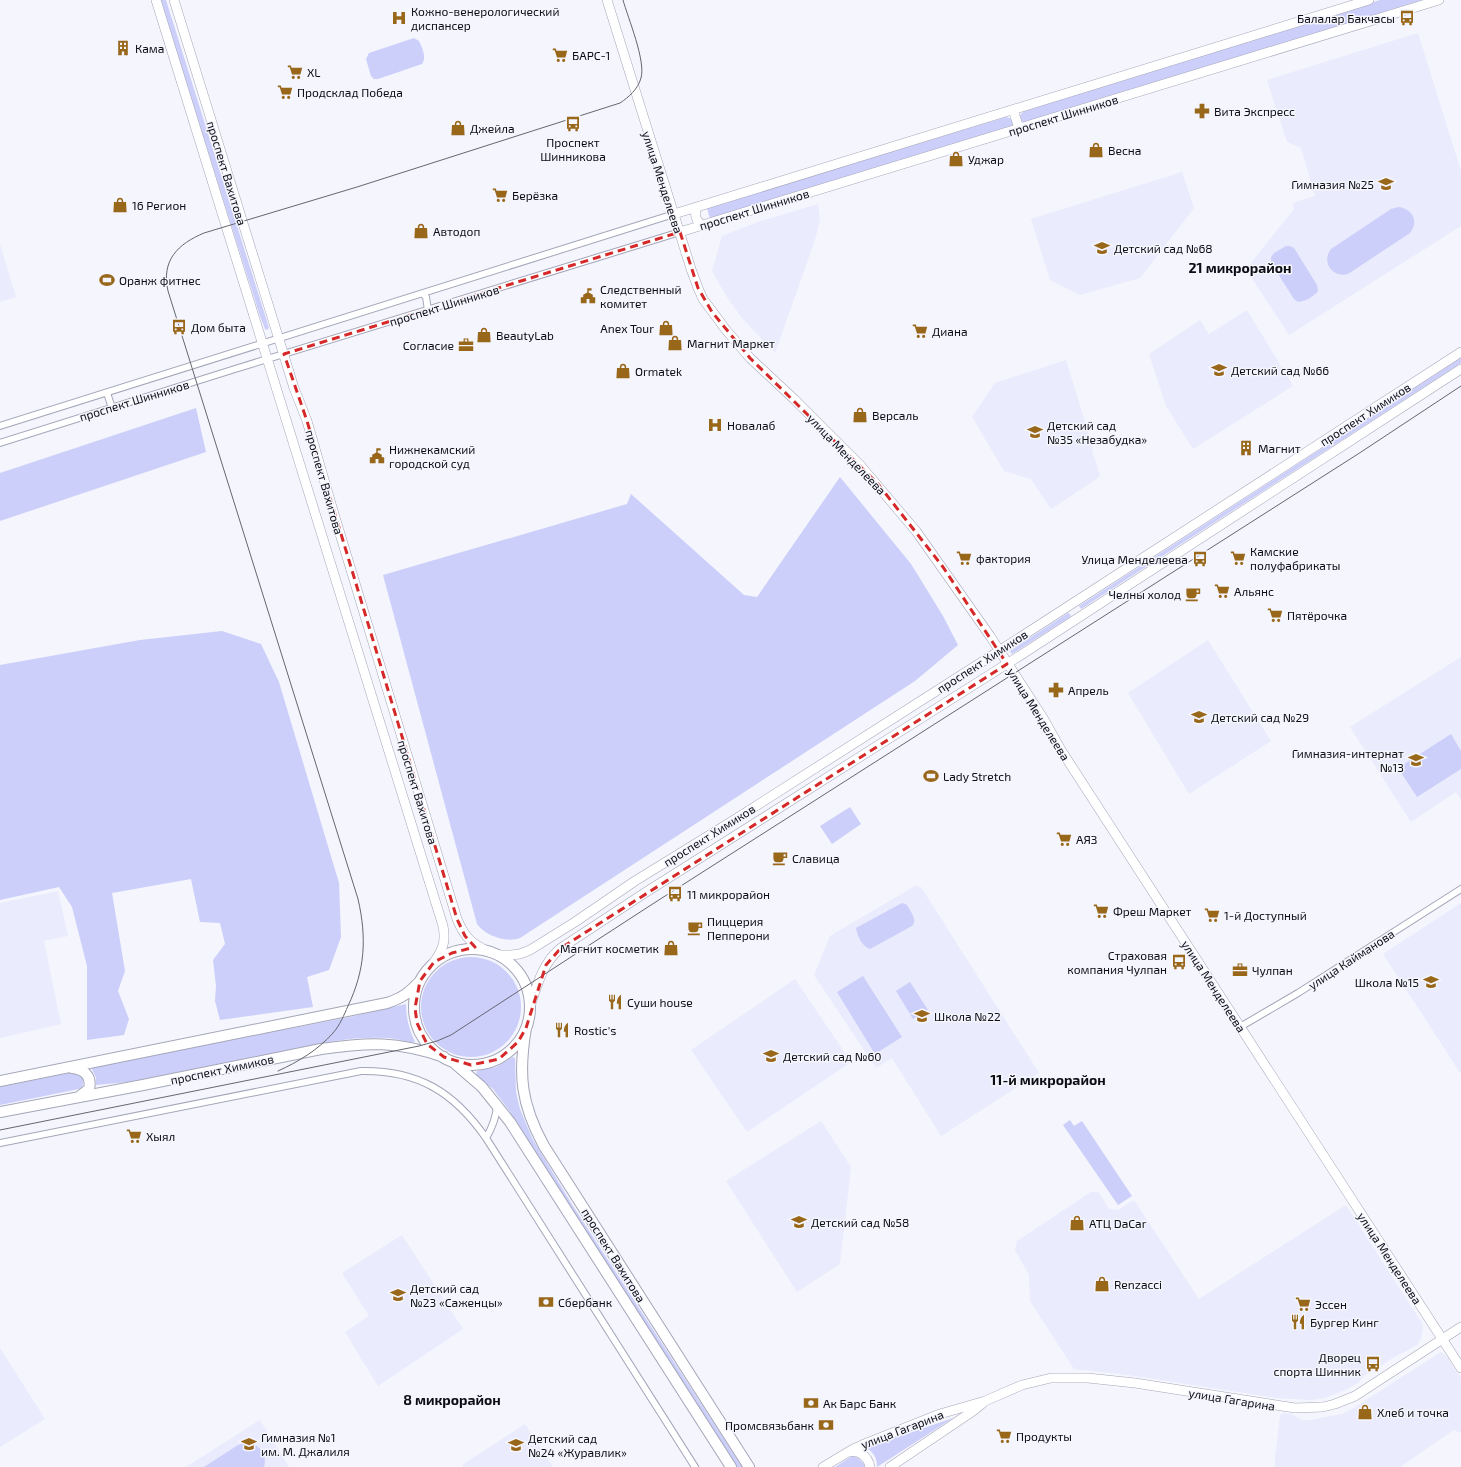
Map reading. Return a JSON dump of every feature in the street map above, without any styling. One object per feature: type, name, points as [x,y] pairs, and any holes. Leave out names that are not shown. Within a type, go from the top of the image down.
[{"type":"main road","name":"проспект Вахитова","points":[[156,0],[443,926],[445,941],[440,953],[420,981],[415,1003],[417,1023],[427,1044],[453,1062],[482,1087],[497,1105],[578,1228],[731,1467]]},
{"type":"main road","name":"проспект Вахитова","points":[[174,0],[294,388],[307,421],[457,920],[465,936],[471,942],[511,964],[523,979],[528,990],[530,1007],[523,1045],[522,1081],[525,1102],[544,1146],[749,1467]]},
{"type":"main road","name":"улица Менделеева","points":[[607,0],[638,103],[698,288],[712,312],[750,358],[833,437],[878,484],[916,530],[938,561],[1043,718],[1061,750],[1461,1368]]},
{"type":"main road","name":"проспект Шинников","points":[[674,214],[1369,0]]},
{"type":"main road","name":"проспект Шинников","points":[[680,232],[1439,0]]},
{"type":"main road","points":[[1013,110],[1019,128]]},
{"type":"main road","points":[[697,207],[695,214],[697,221],[702,225]]},
{"type":"main road","name":"проспект Химиков","points":[[493,954],[511,956],[530,950],[999,651],[1461,352]]},
{"type":"main road","name":"проспект Химиков","points":[[530,1007],[546,965],[561,948],[643,894],[1007,664],[1461,369]]},
{"type":"main road","points":[[1060,611],[1069,609],[1074,612],[1073,618],[1067,625]]},
{"type":"main road","points":[[851,745],[860,756]]},
{"type":"main road","name":"проспект Вахитова","points":[[434,962],[452,952],[462,950],[472,950],[493,954]]},
{"type":"main road","points":[[0,1080],[386,1003],[399,999],[410,992],[420,981]]},
{"type":"main road","name":"проспект Вахитова","points":[[453,1062],[471,1065],[484,1064],[499,1059],[509,1052],[518,1042],[526,1028]]},
{"type":"main road","name":"проспект Химиков","points":[[0,1112],[143,1086],[344,1045],[378,1043],[395,1044],[444,1057]]},
{"type":"main road","points":[[66,1067],[81,1069],[89,1078],[89,1089],[78,1097]]},
{"type":"main road","name":"улица Гагарина","points":[[823,1467],[852,1449],[940,1414],[985,1401],[1022,1385],[1051,1378],[1088,1378],[1135,1383],[1295,1408],[1323,1407],[1355,1396],[1461,1327]]},
{"type":"main road","name":"улица Гагарина","points":[[890,1467],[973,1411],[985,1401]]},
{"type":"main road","points":[[842,1455],[853,1451],[860,1453],[867,1459],[870,1467]]},
{"type":"street","name":"проспект Шинников","points":[[0,426],[674,214]]},
{"type":"street","name":"проспект Шинников","points":[[0,443],[680,232]]},
{"type":"street","points":[[423,294],[426,297],[428,310]]},
{"type":"street","points":[[106,393],[112,408]]},
{"type":"street","name":"улица Кайманова","points":[[1240,1027],[1298,993],[1461,889]]},
{"type":"street","points":[[0,1143],[345,1074],[371,1071],[399,1074],[417,1079],[433,1086],[448,1096],[468,1114],[486,1138],[695,1467]]},
{"type":"street","points":[[486,1138],[496,1116],[497,1105]]},
{"type":"highlighted area","points":[[680,232],[698,288],[712,312],[750,358],[878,484],[943,567],[1007,664],[561,948],[546,965],[526,1028],[518,1042],[499,1059],[471,1065],[444,1057],[427,1044],[417,1023],[415,1008],[420,981],[434,962],[452,953],[475,947],[465,936],[457,919],[307,421],[284,354]]},
{"type":"shaded area","points":[[160,0],[166,0],[269,328],[267,330],[265,329],[260,316]]},
{"type":"shaded area","points":[[1380,0],[1422,0],[1028,123],[1021,120],[1020,115],[1024,111]]},
{"type":"shaded area","name":"Гимназия №25","points":[[1418,33],[1461,171],[1461,226],[1289,335],[1246,269],[1294,209],[1292,203],[1315,196],[1301,148],[1287,142],[1267,80]]},
{"type":"shaded area","points":[[414,38],[419,41],[423,50],[424,58],[422,64],[378,79],[374,79],[371,76],[366,59],[369,53]]},
{"type":"shaded area","points":[[1006,117],[1012,119],[1013,126],[710,219],[707,208]]},
{"type":"shaded area","name":"Детский сад №68","points":[[1182,172],[1194,208],[1140,278],[1080,295],[1050,280],[1031,219]]},
{"type":"shaded area","points":[[818,204],[820,220],[815,240],[775,353],[742,318],[727,297],[712,271],[722,236],[758,222]]},
{"type":"shaded area","points":[[1399,207],[1408,210],[1413,217],[1414,225],[1410,233],[1348,274],[1337,274],[1330,268],[1327,259],[1331,249],[1391,209]]},
{"type":"shaded area","points":[[0,244],[16,297],[0,302]]},
{"type":"shaded area","points":[[1286,246],[1294,248],[1317,285],[1318,291],[1312,297],[1304,301],[1298,302],[1294,299],[1271,263],[1271,257],[1274,253]]},
{"type":"shaded area","name":"Детский сад №66","points":[[1247,310],[1293,386],[1193,449],[1166,406],[1149,354],[1200,320],[1209,334]]},
{"type":"shaded area","points":[[1461,358],[1461,363],[1414,394],[1081,609],[1079,606]]},
{"type":"shaded area","name":"Детский сад №35 «Незабудка»","points":[[1066,360],[1100,475],[1098,478],[1051,509],[1031,479],[1004,471],[972,417],[995,383]]},
{"type":"shaded area","points":[[196,408],[206,452],[0,521],[0,473]]},
{"type":"shaded area","points":[[840,477],[911,564],[943,616],[958,645],[915,681],[520,938],[509,940],[503,939],[485,932],[477,924],[383,575],[627,504],[631,494],[744,595],[757,597]]},
{"type":"shaded area","points":[[1068,613],[1071,615],[1070,617],[1012,654],[1010,651]]},
{"type":"shaded area","points":[[222,631],[261,644],[279,682],[339,883],[341,937],[329,970],[307,977],[313,1007],[220,1020],[215,1001],[216,986],[213,960],[225,944],[220,923],[200,922],[191,879],[112,893],[125,971],[118,991],[129,1019],[124,1035],[87,1040],[87,966],[72,907],[59,887],[0,900],[0,665],[140,640]]},
{"type":"shaded area","name":"Детский сад №29","points":[[1208,640],[1271,741],[1189,794],[1128,693]]},
{"type":"shaded area","name":"Гимназия-интернат №13","points":[[1461,657],[1461,800],[1456,792],[1411,822],[1350,727]]},
{"type":"shaded area","points":[[1451,734],[1461,751],[1461,769],[1417,797],[1398,768]]},
{"type":"shaded area","points":[[850,807],[861,824],[832,844],[820,826]]},
{"type":"shaded area","name":"Школа №22","points":[[915,886],[921,887],[1039,1073],[941,1136],[892,1058],[876,1068],[814,975],[830,936]]},
{"type":"shaded area","points":[[58,891],[68,936],[44,941],[61,1024],[0,1038],[0,903]]},
{"type":"shaded area","points":[[902,903],[907,905],[914,918],[914,924],[870,949],[867,948],[862,943],[856,928]]},
{"type":"shaded area","name":"Школа №15","points":[[1461,903],[1461,1074],[1383,954]]},
{"type":"shaded area","points":[[471,957],[490,961],[506,972],[517,988],[521,1007],[517,1026],[506,1042],[490,1053],[471,1057],[452,1053],[436,1042],[425,1026],[421,1007],[425,988],[436,972],[452,961]]},
{"type":"shaded area","points":[[863,976],[902,1037],[875,1054],[837,992]]},
{"type":"shaded area","name":"Детский сад №60","points":[[795,979],[851,1062],[747,1132],[691,1050]]},
{"type":"shaded area","points":[[910,982],[928,1010],[913,1019],[896,991]]},
{"type":"shaded area","points":[[406,1004],[408,1023],[415,1042],[391,1038],[341,1040],[128,1082],[96,1085],[96,1078],[91,1067],[350,1017]]},
{"type":"shaded area","points":[[513,1057],[515,1058],[516,1092],[520,1109],[532,1138],[573,1206],[742,1467],[737,1467],[569,1209],[510,1112],[493,1089],[476,1075],[477,1071],[496,1067]]},
{"type":"shaded area","points":[[74,1072],[82,1074],[84,1080],[82,1087],[79,1089],[0,1105],[0,1087]]},
{"type":"shaded area","points":[[1070,1120],[1074,1126],[1082,1121],[1132,1196],[1118,1205],[1063,1125]]},
{"type":"shaded area","name":"Детский сад №58","points":[[821,1121],[851,1167],[840,1264],[797,1292],[726,1181]]},
{"type":"shaded area","points":[[1091,1192],[1097,1192],[1100,1194],[1109,1209],[1118,1210],[1134,1200],[1199,1299],[1346,1205],[1422,1323],[1423,1329],[1421,1339],[1417,1345],[1364,1376],[1358,1383],[1325,1398],[1311,1400],[1277,1398],[1128,1375],[1074,1369],[1030,1301],[1029,1275],[1015,1250],[1017,1241]]},
{"type":"shaded area","name":"Детский сад №23 «Саженцы»","points":[[402,1235],[463,1329],[378,1386],[345,1332],[369,1316],[342,1273]]},
{"type":"shaded area","points":[[0,1348],[45,1419],[0,1447]]},
{"type":"shaded area","points":[[1441,1352],[1447,1357],[1461,1378],[1461,1433],[1454,1430],[1400,1467],[1275,1467],[1280,1416],[1283,1413],[1291,1414],[1302,1420],[1311,1420],[1342,1414]]},
{"type":"shaded area","points":[[953,1418],[877,1467],[874,1456],[871,1451],[866,1448]]},
{"type":"shaded area","name":"Гимназия №1 им. М. Джалиля","points":[[260,1420],[289,1467],[186,1467]]},
{"type":"shaded area","name":"Детский сад №24 «Журавлик»","points":[[525,1424],[553,1467],[463,1467],[462,1465]]},
{"type":"shaded area","points":[[244,1443],[254,1444],[261,1449],[265,1457],[264,1467],[204,1467],[238,1445]]},
{"type":"shaded area","points":[[852,1456],[860,1460],[865,1467],[835,1467]]},
{"type":"tram line","points":[[278,1071],[300,1060],[321,1045],[338,1027],[354,993],[358,980],[363,954],[363,927],[358,899],[168,291],[166,280],[169,262],[179,248],[186,242],[204,233],[357,187],[620,103],[630,95],[640,82],[642,71],[636,39],[623,0]]},
{"type":"tram line","points":[[0,1130],[419,1046],[451,1035],[651,905],[1358,454],[1461,386]]},
{"type":"place","name":"Кожно-венерологический диспансер","points":[[399,18]]},
{"type":"place","name":"Балалар Бакчасы","points":[[1407,18]]},
{"type":"place","name":"Кама","points":[[123,48]]},
{"type":"place","name":"БАРС-1","points":[[560,55]]},
{"type":"place","name":"XL","points":[[295,72]]},
{"type":"place","name":"Продсклад Победа","points":[[285,92]]},
{"type":"place","name":"Вита Экспресс","points":[[1202,111]]},
{"type":"place","name":"Проспект Шинникова","points":[[573,124]]},
{"type":"place","name":"Джейла","points":[[458,128]]},
{"type":"place","name":"Весна","points":[[1096,150]]},
{"type":"place","name":"Уджар","points":[[956,159]]},
{"type":"place","name":"Гимназия №25","points":[[1386,184]]},
{"type":"place","name":"Берёзка","points":[[500,195]]},
{"type":"place","name":"16 Регион","points":[[120,205]]},
{"type":"place","name":"Автодоп","points":[[421,231]]},
{"type":"place","name":"Детский сад №68","points":[[1102,248]]},
{"type":"place","name":"Оранж фитнес","points":[[107,280]]},
{"type":"place","name":"Следственный комитет","points":[[588,296]]},
{"type":"place","name":"Дом быта","points":[[179,327]]},
{"type":"place","name":"Anex Tour","points":[[666,328]]},
{"type":"place","name":"Диана","points":[[920,331]]},
{"type":"place","name":"BeautyLab","points":[[484,335]]},
{"type":"place","name":"Магнит Маркет","points":[[675,343]]},
{"type":"place","name":"Согласие","points":[[466,345]]},
{"type":"place","name":"Детский сад №66","points":[[1219,370]]},
{"type":"place","name":"Ormatek","points":[[623,371]]},
{"type":"place","name":"Версаль","points":[[860,415]]},
{"type":"place","name":"Новалаб","points":[[715,425]]},
{"type":"place","name":"Детский сад №35 «Незабудка»","points":[[1035,432]]},
{"type":"place","name":"Магнит","points":[[1246,448]]},
{"type":"place","name":"Нижнекамский городской суд","points":[[377,456]]},
{"type":"place","name":"фактория","points":[[964,558]]},
{"type":"place","name":"Камские полуфабрикаты","points":[[1238,558]]},
{"type":"place","name":"Улица Менделеева","points":[[1200,559]]},
{"type":"place","name":"Альянс","points":[[1222,591]]},
{"type":"place","name":"Челны холод","points":[[1193,594]]},
{"type":"place","name":"Пятёрочка","points":[[1275,615]]},
{"type":"place","name":"Апрель","points":[[1056,690]]},
{"type":"place","name":"Детский сад №29","points":[[1199,717]]},
{"type":"place","name":"Гимназия-интернат №13","points":[[1416,760]]},
{"type":"place","name":"Lady Stretch","points":[[931,776]]},
{"type":"place","name":"АЯЗ","points":[[1064,839]]},
{"type":"place","name":"Славица","points":[[780,858]]},
{"type":"place","name":"11 микрорайон","points":[[675,894]]},
{"type":"place","name":"Фреш Маркет","points":[[1101,911]]},
{"type":"place","name":"1-й Доступный","points":[[1212,915]]},
{"type":"place","name":"Пиццерия Пепперони","points":[[695,928]]},
{"type":"place","name":"Магнит косметик","points":[[671,948]]},
{"type":"place","name":"Страховая компания Чулпан","points":[[1179,962]]},
{"type":"place","name":"Чулпан","points":[[1240,970]]},
{"type":"place","name":"Школа №15","points":[[1431,982]]},
{"type":"place","name":"Суши house","points":[[615,1002]]},
{"type":"place","name":"Школа №22","points":[[922,1016]]},
{"type":"place","name":"Rostic's","points":[[562,1030]]},
{"type":"place","name":"Детский сад №60","points":[[771,1056]]},
{"type":"place","name":"Хыял","points":[[134,1136]]},
{"type":"place","name":"Детский сад №58","points":[[799,1222]]},
{"type":"place","name":"АТЦ DaСar","points":[[1077,1223]]},
{"type":"place","name":"Renzacci","points":[[1102,1284]]},
{"type":"place","name":"Детский сад №23 «Саженцы»","points":[[398,1295]]},
{"type":"place","name":"Сбербанк","points":[[546,1302]]},
{"type":"place","name":"Эссен","points":[[1303,1304]]},
{"type":"place","name":"Бургер Кинг","points":[[1298,1322]]},
{"type":"place","name":"Дворец спорта Шинник","points":[[1373,1364]]},
{"type":"place","name":"Ак Барс Банк","points":[[811,1403]]},
{"type":"place","name":"Хлеб и точка","points":[[1365,1412]]},
{"type":"place","name":"Промсвязьбанк","points":[[826,1425]]},
{"type":"place","name":"Продукты","points":[[1004,1436]]},
{"type":"place","name":"Гимназия №1 им. М. Джалиля","points":[[249,1444]]},
{"type":"place","name":"Детский сад №24 «Журавлик»","points":[[516,1445]]},
{"type":"district","name":"21 микрорайон","points":[[1240,267]]},
{"type":"district","name":"11-й микрорайон","points":[[1048,1079]]},
{"type":"district","name":"8 микрорайон","points":[[452,1399]]}]
